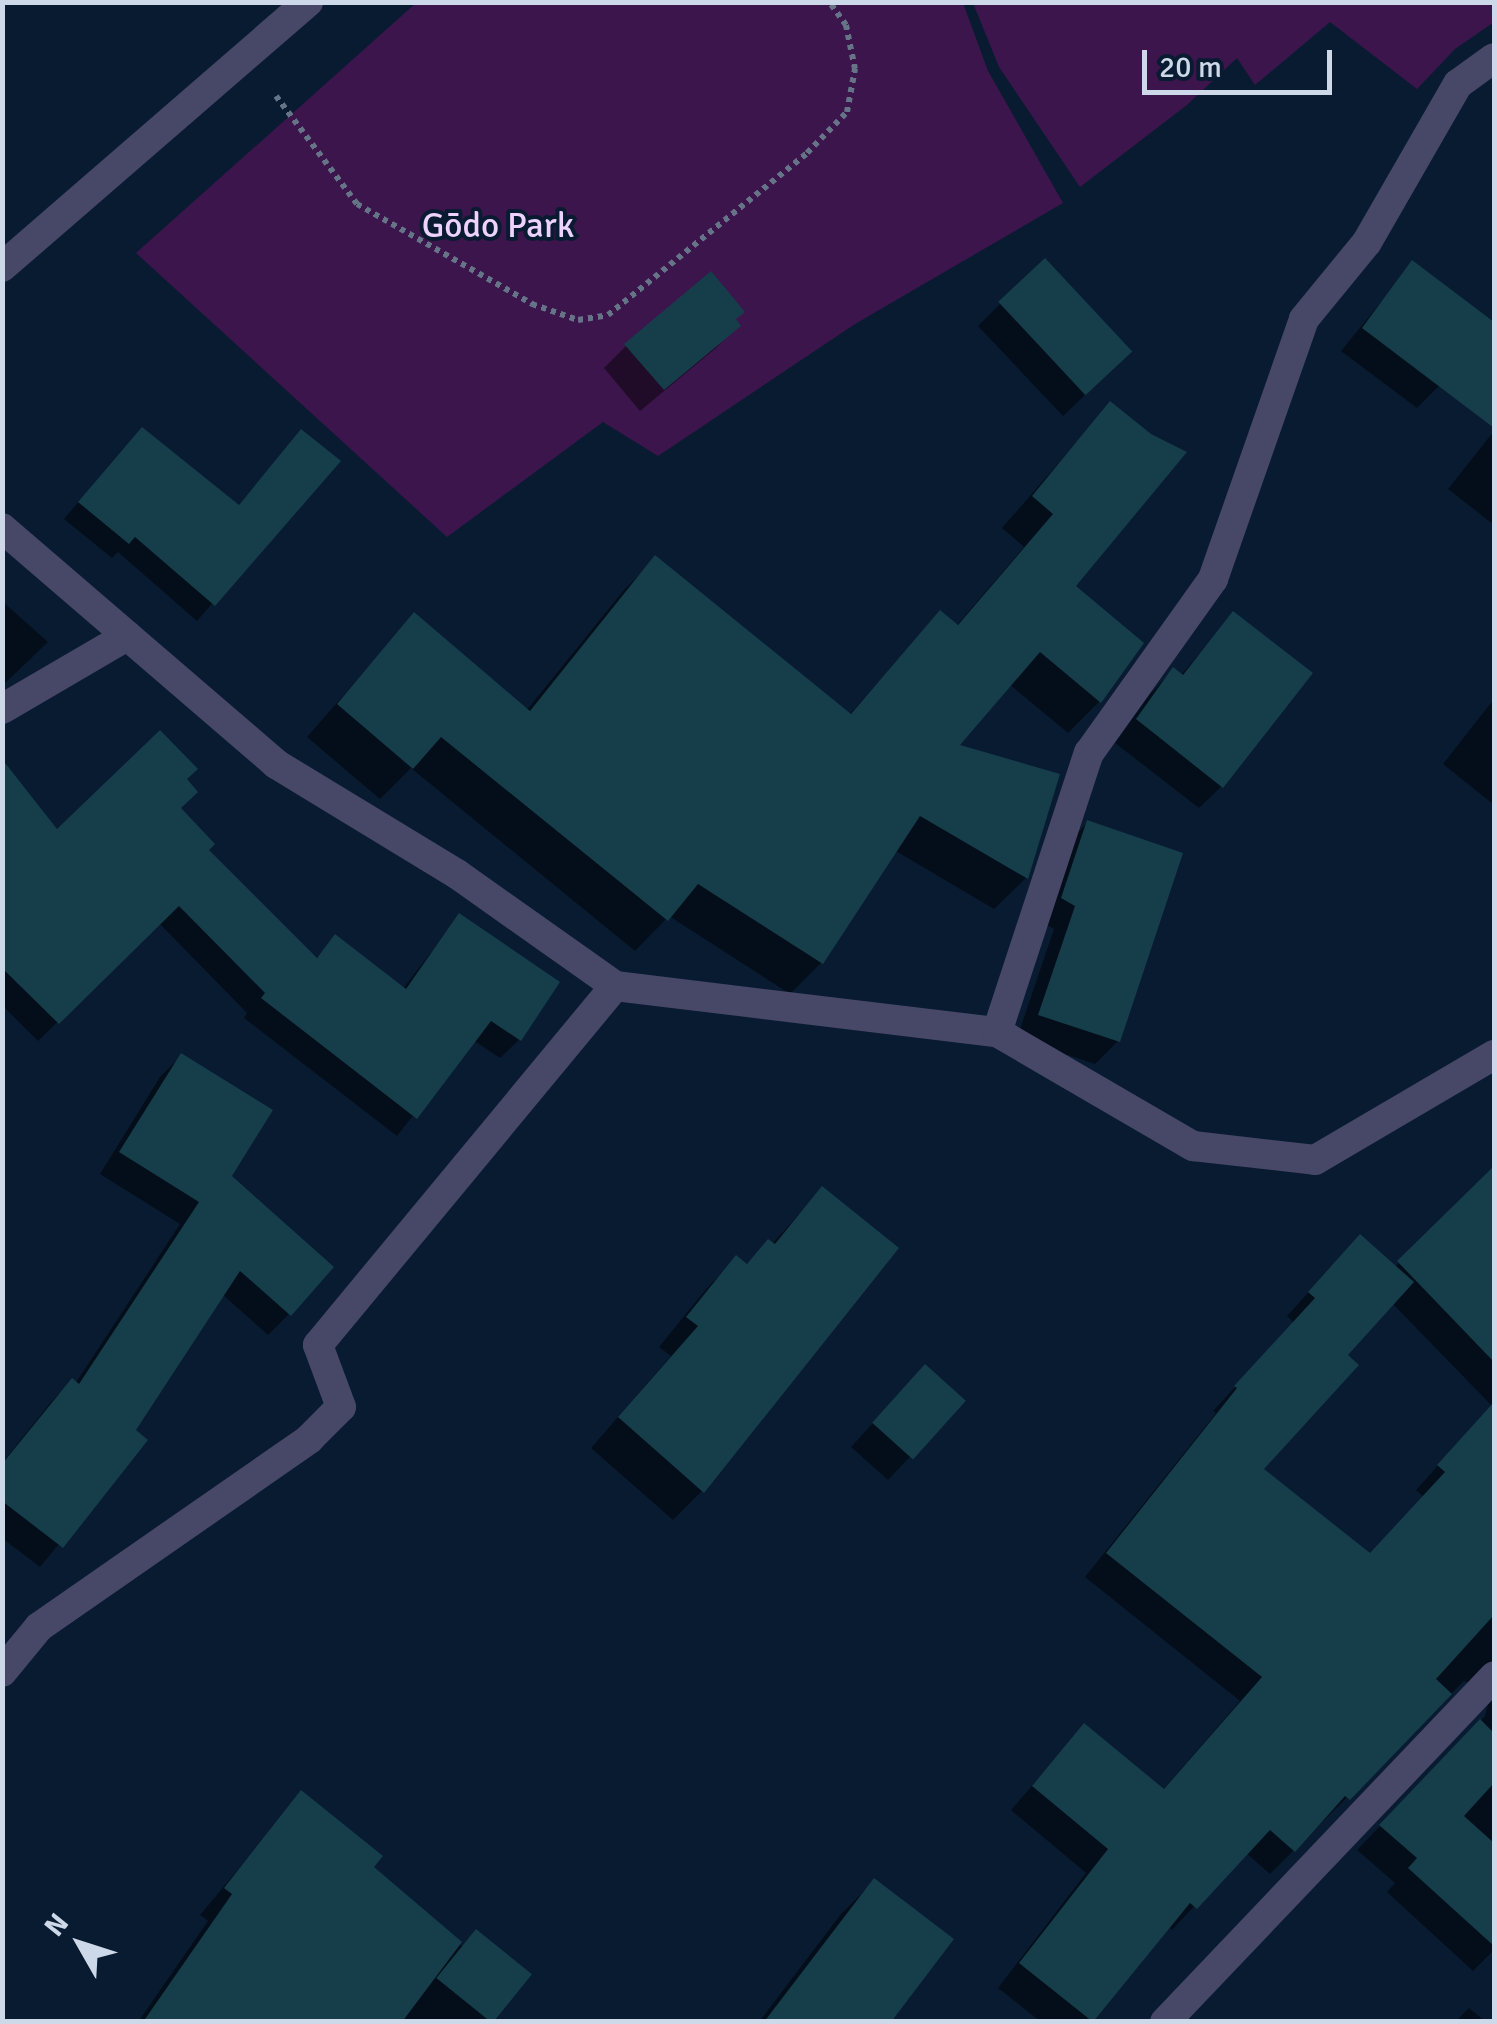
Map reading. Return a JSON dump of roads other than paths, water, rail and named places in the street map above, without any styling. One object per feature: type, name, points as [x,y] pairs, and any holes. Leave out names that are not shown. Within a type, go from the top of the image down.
[{"type":"street","points":[[2,267],[308,2]]},
{"type":"street","points":[[996,1032],[1089,753],[1213,580],[1304,318],[1367,242],[1458,84],[1494,58]]},
{"type":"street","points":[[2,528],[276,764],[456,874],[615,986],[996,1032],[1193,1146],[1315,1160],[1494,1055]]},
{"type":"street","points":[[2,709],[127,636]]},
{"type":"street","points":[[2,1672],[39,1626],[309,1439],[341,1407],[318,1345],[615,986]]},
{"type":"street","points":[[1165,2022],[1494,1677]]},
{"type":"park label","name":"Gōdo Park","points":[[498,226]]}]
